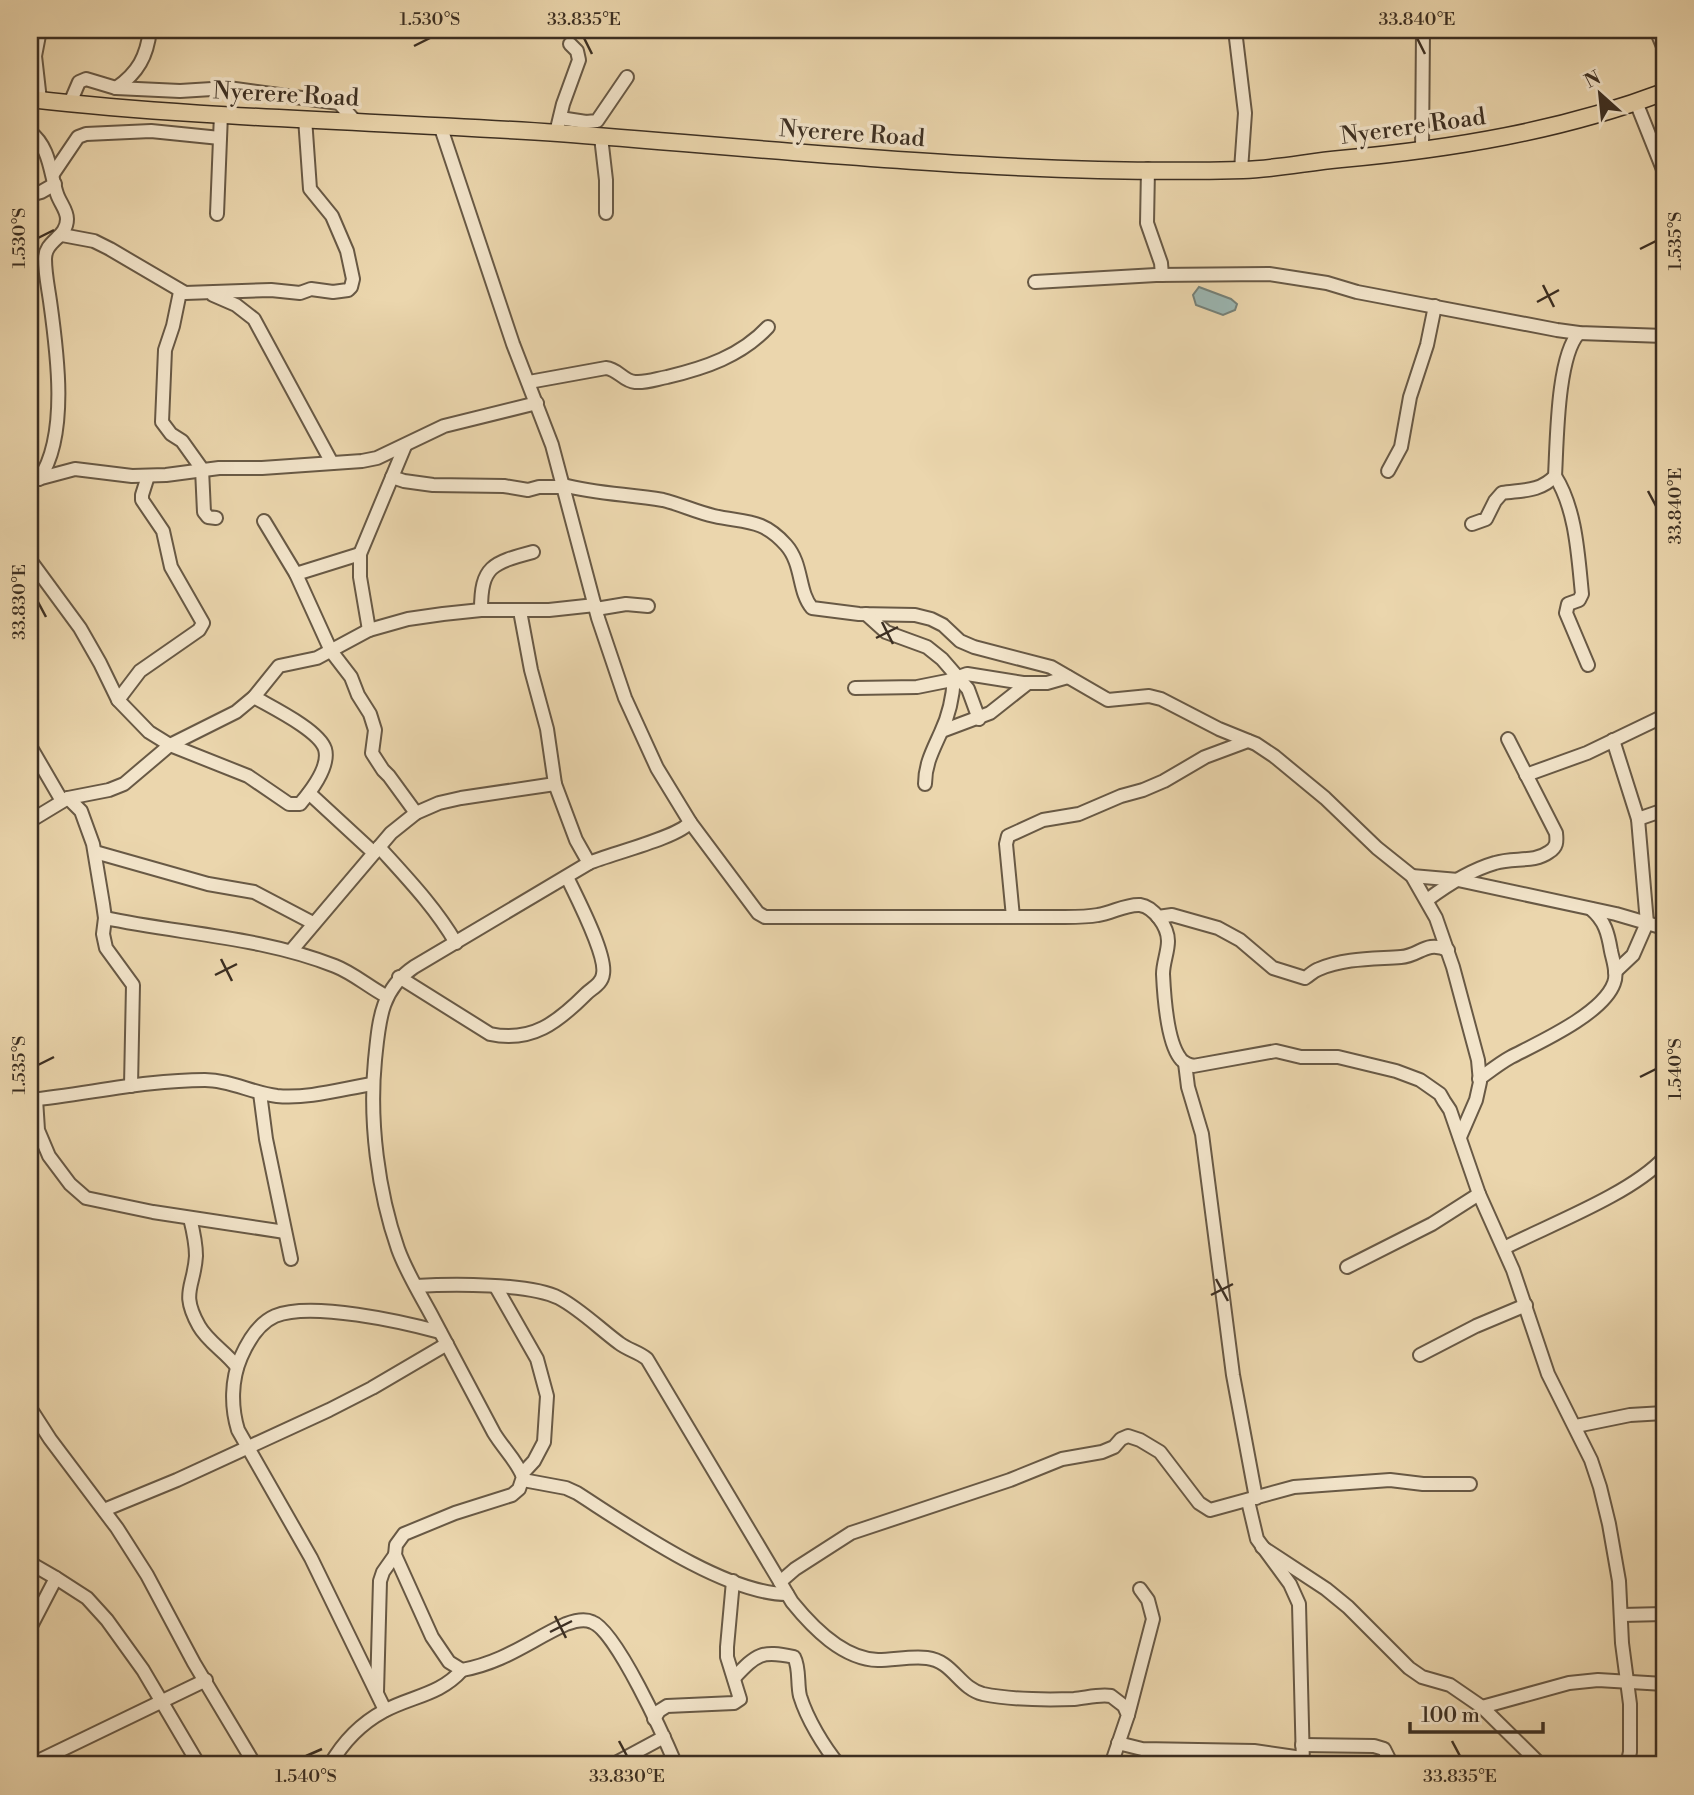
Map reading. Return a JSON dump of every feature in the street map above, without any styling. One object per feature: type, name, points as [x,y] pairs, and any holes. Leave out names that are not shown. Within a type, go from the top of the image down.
[{"type":"main road","name":"Nyerere Road","points":[[35,99],[221,114],[355,121],[558,126],[601,137],[885,160],[1241,170],[1422,151],[1514,135],[1664,92]]},
{"type":"street","points":[[35,99],[35,56],[40,30]]},
{"type":"street","points":[[116,88],[128,79],[144,60],[150,30]]},
{"type":"street","points":[[1235,30],[1245,113],[1241,170]]},
{"type":"street","points":[[1422,151],[1423,30]]},
{"type":"street","points":[[1656,30],[1664,49]]},
{"type":"street","points":[[570,44],[577,51],[579,61],[558,126],[597,121],[627,77]]},
{"type":"street","points":[[70,103],[82,80],[116,88],[180,91],[239,89],[339,103],[355,121]]},
{"type":"street","points":[[1636,102],[1664,172]]},
{"type":"street","points":[[217,214],[221,114]]},
{"type":"street","points":[[62,235],[94,241],[180,292],[193,295],[271,290],[300,293],[310,289],[342,292],[351,287],[352,272],[332,216],[310,189],[305,118]]},
{"type":"street","points":[[440,125],[509,332],[537,403],[563,486],[595,607],[625,698],[645,743],[690,822],[758,913],[765,917],[1083,916],[1141,905],[1158,917],[1168,942],[1163,973],[1169,1030],[1179,1057],[1185,1063],[1193,1066],[1276,1051],[1301,1057],[1338,1057],[1396,1071],[1420,1080],[1440,1094],[1450,1110],[1479,1194],[1504,1248],[1548,1374],[1591,1460],[1609,1524],[1619,1581],[1631,1722],[1627,1765]]},
{"type":"street","points":[[30,195],[41,192],[54,179],[78,137],[86,134],[151,131],[220,138]]},
{"type":"street","points":[[30,132],[44,151],[67,219],[62,235],[49,244],[45,259],[56,352],[57,418],[52,453],[34,480]]},
{"type":"street","points":[[601,137],[606,180],[606,213]]},
{"type":"street","points":[[1148,169],[1147,223],[1161,263],[1162,275]]},
{"type":"street","points":[[1035,282],[1162,275],[1269,274],[1579,333],[1664,336]]},
{"type":"street","points":[[180,292],[165,350],[162,422],[171,434],[182,441],[202,469],[204,512],[208,517],[216,518]]},
{"type":"street","points":[[206,293],[236,305],[254,318],[332,463]]},
{"type":"street","points":[[1388,471],[1401,447],[1410,397],[1427,345],[1435,306]]},
{"type":"street","points":[[529,382],[606,368],[612,368],[632,382],[687,373],[706,368],[746,348],[768,327]]},
{"type":"street","points":[[1579,333],[1570,344],[1565,363],[1555,476],[1569,509],[1582,594],[1579,600],[1568,604],[1566,613],[1588,665]]},
{"type":"street","points":[[34,480],[75,469],[113,475],[148,475],[377,458],[443,426],[537,403]]},
{"type":"street","points":[[369,630],[359,554],[405,446]]},
{"type":"street","points":[[118,700],[140,671],[199,631],[203,623],[171,567],[163,531],[142,500],[148,475]]},
{"type":"street","points":[[1472,524],[1486,520],[1502,493],[1533,489],[1555,476]]},
{"type":"street","points":[[392,477],[433,485],[454,483],[528,490],[563,486],[660,500],[712,516],[759,523],[776,534],[788,547],[801,575],[807,602],[812,608],[866,614],[915,615],[931,619],[974,648],[1051,667],[1108,700],[1149,696],[1161,699],[1274,755],[1412,876],[1427,900],[1448,950],[1478,1060],[1476,1100],[1460,1137]]},
{"type":"street","points":[[264,521],[296,574],[331,651],[351,677],[370,714],[375,730],[372,753],[415,813]]},
{"type":"street","points":[[481,610],[481,588],[486,574],[506,559],[533,552]]},
{"type":"street","points":[[296,574],[359,554]]},
{"type":"street","points":[[30,560],[80,628],[118,700],[149,732],[170,745],[248,776],[289,804],[300,803],[309,793],[324,764],[325,748],[315,735],[254,697]]},
{"type":"street","points":[[30,821],[65,799],[117,787],[131,779],[170,745],[236,712],[254,697],[279,667],[317,658],[369,630],[408,619],[481,610],[520,611],[626,604],[648,607]]},
{"type":"street","points":[[520,611],[531,670],[547,729],[555,784],[576,840],[589,863]]},
{"type":"street","points":[[866,614],[892,635],[936,653],[968,689],[979,719]]},
{"type":"street","points":[[855,688],[917,687],[973,674],[1028,683],[1047,683],[1068,677]]},
{"type":"street","points":[[925,784],[929,758],[942,731],[956,678]]},
{"type":"street","points":[[942,731],[990,713],[1028,683]]},
{"type":"street","points":[[1526,775],[1587,753],[1664,716]]},
{"type":"street","points":[[1427,900],[1458,880],[1495,863],[1541,857],[1552,851],[1557,843],[1556,833],[1508,740]]},
{"type":"street","points":[[1614,740],[1638,819],[1647,923],[1633,955],[1615,972]]},
{"type":"street","points":[[1013,917],[1006,844],[1008,836],[1043,820],[1079,814],[1121,796],[1143,790],[1205,757],[1248,741]]},
{"type":"street","points":[[30,746],[65,799],[81,811],[95,852],[105,918],[103,934],[106,948],[131,980],[134,993],[131,1086]]},
{"type":"street","points":[[290,951],[391,833],[415,813],[461,798],[555,784]]},
{"type":"street","points":[[309,793],[376,850],[429,902],[456,943]]},
{"type":"street","points":[[1638,819],[1664,810]]},
{"type":"street","points":[[690,822],[683,829],[667,836],[589,863],[399,977],[386,996],[378,1029],[372,1084],[374,1142],[379,1174],[398,1249],[495,1434],[523,1477],[577,1493],[640,1534],[733,1581],[773,1594],[784,1588],[795,1569],[851,1533],[1021,1476],[1062,1459],[1102,1452],[1128,1436],[1160,1452],[1204,1509],[1210,1510],[1294,1488],[1353,1482],[1390,1480],[1423,1484],[1470,1484]]},
{"type":"street","points":[[95,852],[208,884],[254,891],[313,922]]},
{"type":"street","points":[[1412,876],[1458,880],[1664,928]]},
{"type":"street","points":[[399,977],[490,1034],[516,1036],[552,1024],[575,1007],[598,984],[603,975],[600,954],[567,877]]},
{"type":"street","points":[[1479,1079],[1508,1059],[1572,1024],[1594,1008],[1608,993],[1615,982],[1615,972],[1605,926],[1600,917],[1590,909]]},
{"type":"street","points":[[1158,917],[1172,915],[1218,928],[1240,940],[1273,968],[1305,978],[1321,968],[1355,960],[1404,957],[1433,946],[1448,950]]},
{"type":"street","points":[[105,918],[180,929],[290,951],[336,966],[386,996]]},
{"type":"street","points":[[1185,1063],[1188,1087],[1202,1134],[1252,1500],[1253,1530],[1262,1547],[1290,1584],[1299,1604],[1302,1646],[1302,1756]]},
{"type":"street","points":[[285,1232],[130,1208],[86,1198],[60,1172],[41,1139],[33,1100],[131,1086],[208,1080],[236,1084],[260,1093],[279,1096],[372,1084]]},
{"type":"street","points":[[260,1093],[266,1139],[291,1259]]},
{"type":"street","points":[[1504,1248],[1614,1194],[1664,1158]]},
{"type":"street","points":[[1347,1267],[1432,1224],[1479,1194]]},
{"type":"street","points":[[190,1218],[196,1254],[195,1268],[188,1289],[190,1303],[203,1331],[237,1367]]},
{"type":"street","points":[[416,1286],[441,1284],[543,1291],[562,1299],[621,1345],[647,1359],[784,1588],[807,1620],[833,1643],[849,1652],[875,1660],[926,1658],[940,1661],[950,1668],[968,1689],[982,1693],[1043,1699],[1111,1696],[1124,1706],[1128,1715]]},
{"type":"street","points":[[377,1696],[380,1581],[395,1555],[396,1545],[404,1534],[455,1513],[512,1496],[519,1489],[523,1477],[540,1453],[544,1442],[547,1396],[537,1359],[496,1287]]},
{"type":"street","points":[[1420,1355],[1476,1326],[1526,1306]]},
{"type":"street","points":[[385,1710],[311,1558],[246,1448],[232,1411],[237,1367],[245,1348],[257,1331],[274,1317],[289,1313],[330,1312],[440,1332]]},
{"type":"street","points":[[104,1510],[246,1448],[372,1388],[447,1344]]},
{"type":"street","points":[[30,1408],[147,1575],[255,1765]]},
{"type":"street","points":[[1576,1426],[1630,1415],[1664,1413]]},
{"type":"street","points":[[1262,1547],[1326,1589],[1348,1607],[1409,1668],[1422,1677],[1450,1685],[1482,1707],[1541,1765]]},
{"type":"street","points":[[395,1555],[436,1644],[449,1661],[462,1670]]},
{"type":"street","points":[[30,1563],[87,1598],[107,1620],[144,1670],[198,1765]]},
{"type":"street","points":[[30,1629],[57,1578]]},
{"type":"street","points":[[654,1719],[659,1711],[667,1706],[738,1702],[740,1699],[727,1647],[733,1581]]},
{"type":"street","points":[[1111,1765],[1128,1715],[1153,1619],[1148,1600],[1140,1589]]},
{"type":"street","points":[[1622,1615],[1664,1614]]},
{"type":"street","points":[[330,1765],[340,1748],[358,1728],[385,1710],[451,1682],[462,1670],[484,1666],[533,1644],[565,1625],[584,1620],[593,1622],[613,1641],[676,1765]]},
{"type":"street","points":[[734,1678],[759,1655],[794,1657],[800,1697],[839,1765]]},
{"type":"street","points":[[30,1765],[205,1680]]},
{"type":"street","points":[[1482,1707],[1569,1684],[1598,1680],[1664,1685]]},
{"type":"street","points":[[612,1765],[664,1737]]},
{"type":"street","points":[[1118,1743],[1142,1749],[1254,1751],[1302,1756],[1374,1746],[1384,1749],[1392,1765]]},
{"type":"water","points":[[1199,287],[1231,299],[1237,304],[1235,310],[1223,315],[1196,305],[1193,295]]}]
